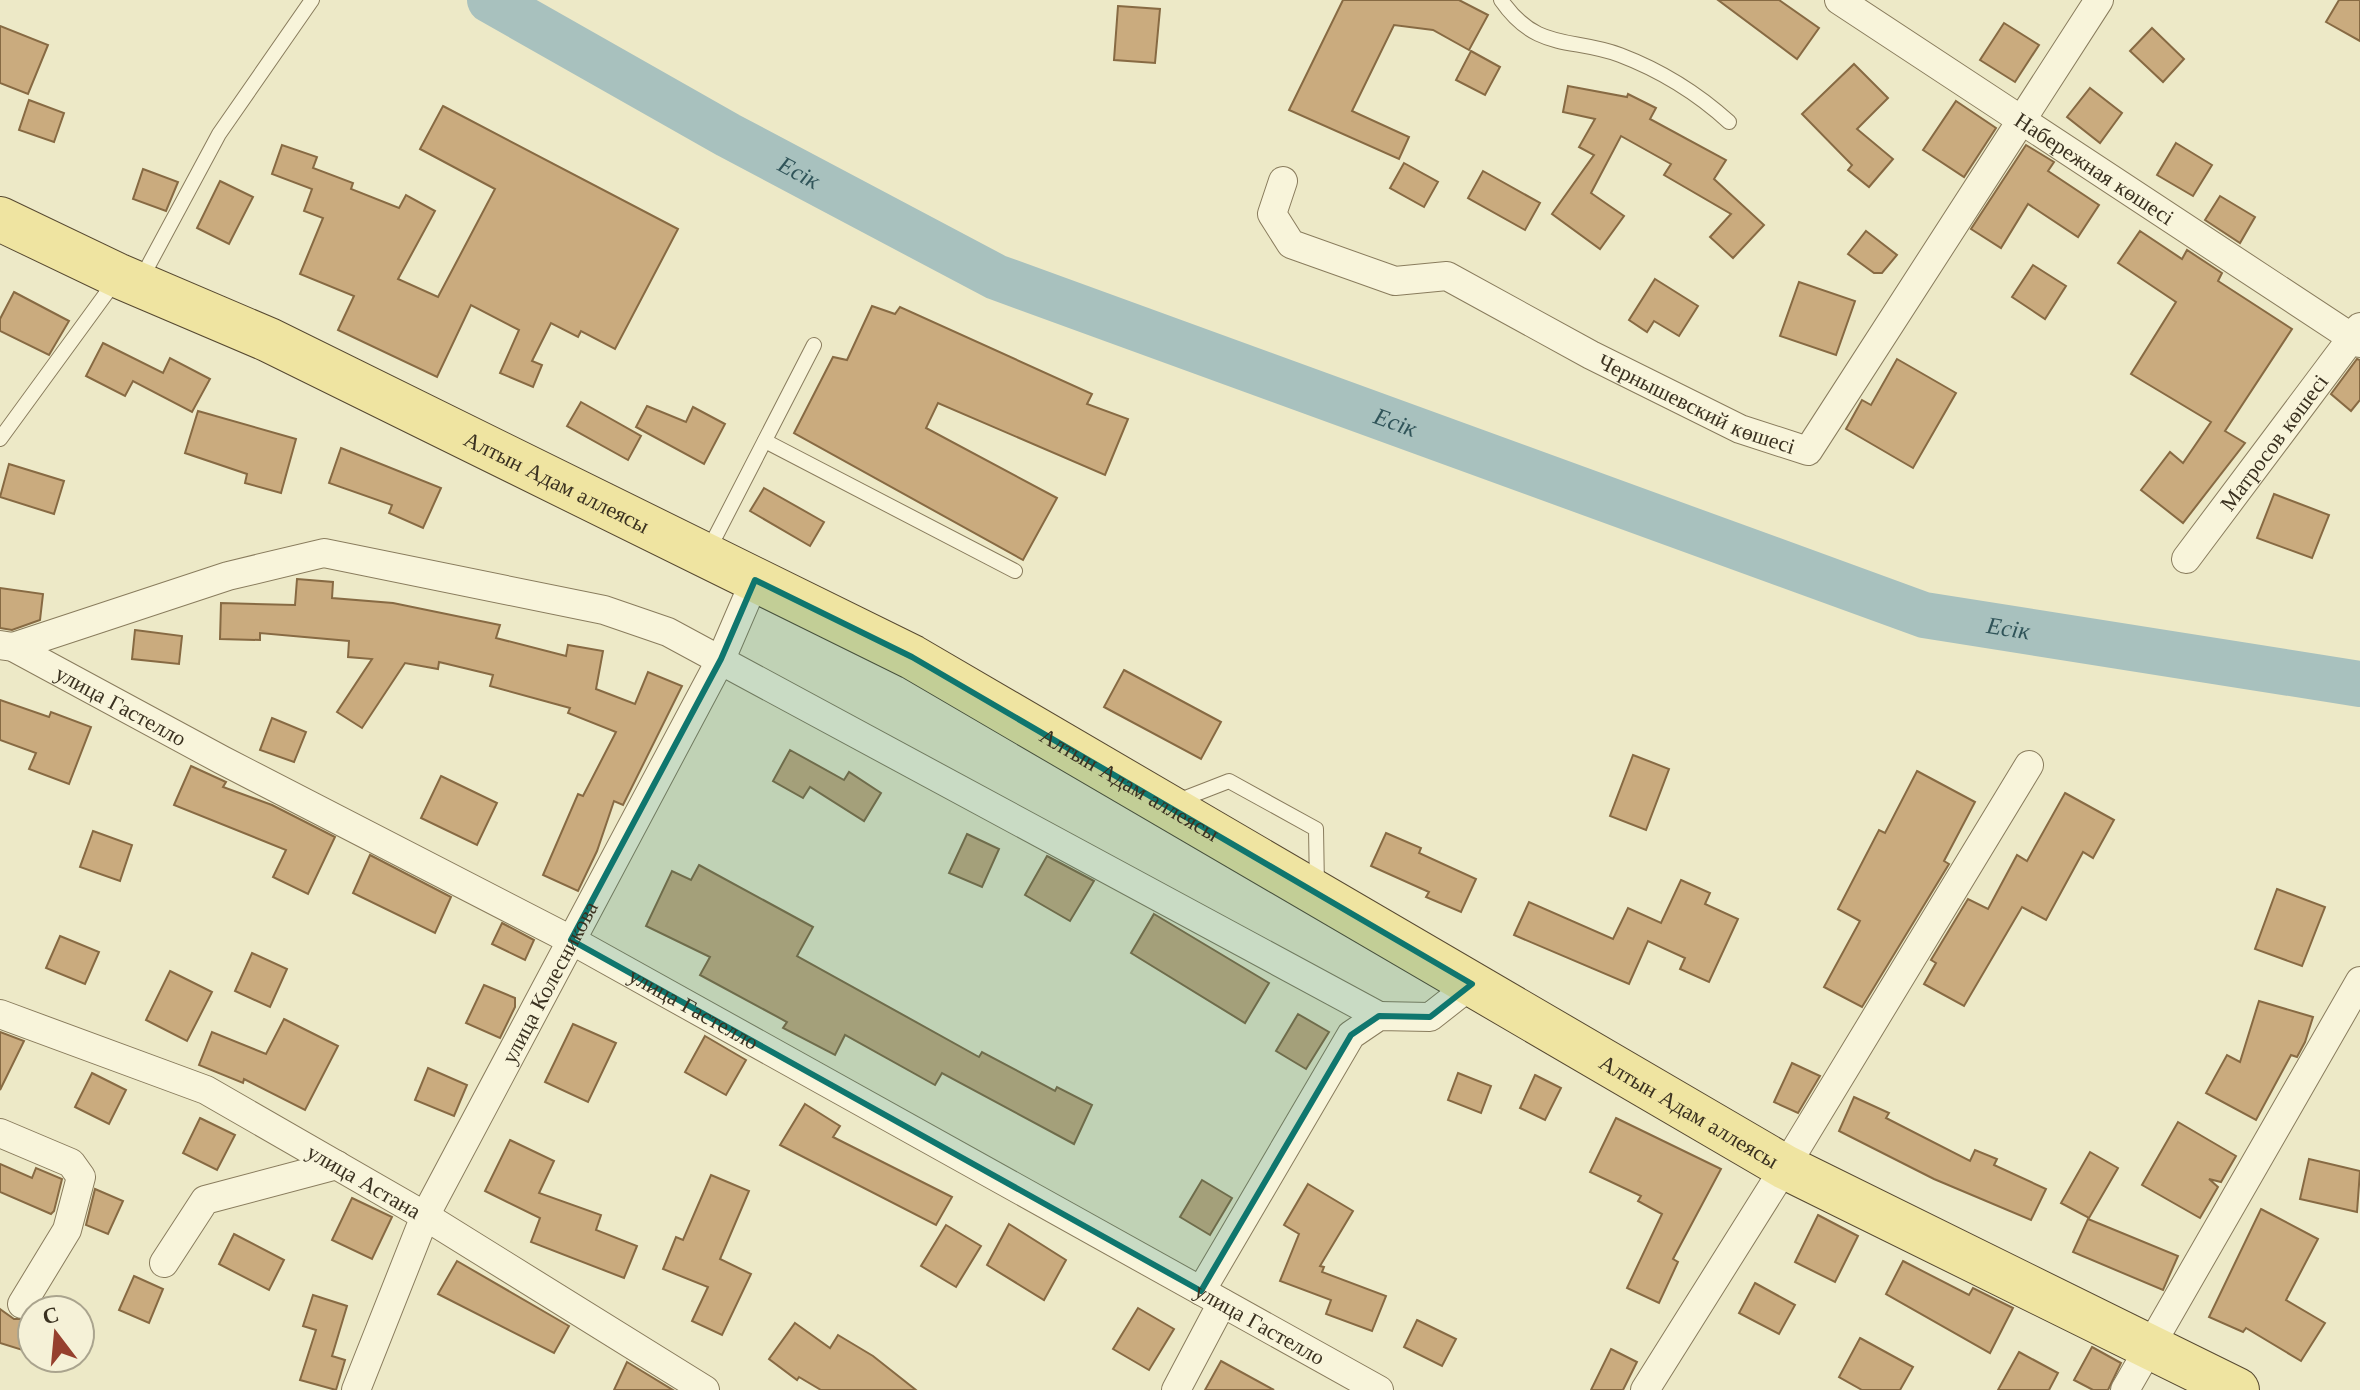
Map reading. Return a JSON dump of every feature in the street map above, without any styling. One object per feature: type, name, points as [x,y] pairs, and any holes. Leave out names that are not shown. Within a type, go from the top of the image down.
[{"type":"main road","name":"Алтын Адам аллеясы","points":[[0,219],[128,280],[269,340],[912,657],[1785,1167],[2150,1350],[2237,1390]]},
{"type":"street","name":"Набережная көшесі","points":[[1839,0],[2357,336]]},
{"type":"street","name":"Чернышевский көшесі","points":[[1283,181],[1272,214],[1291,244],[1395,281],[1447,276],[1591,355],[1740,429],[1808,451],[2099,0]]},
{"type":"street","name":"Матросов көшесі","points":[[2186,559],[2357,336]]},
{"type":"street","points":[[6,646],[228,576],[324,553],[604,610],[668,632],[721,659],[1379,1016],[1430,1017],[1472,984]]},
{"type":"street","name":"улица Колесникова","points":[[356,1390],[425,1216],[721,659],[755,580]]},
{"type":"street","name":"улица Гастелло","points":[[6,646],[571,940],[1379,1390]]},
{"type":"street","points":[[1645,1390],[1785,1167],[2029,765]]},
{"type":"street","points":[[2125,1390],[2360,981]]},
{"type":"street","name":"улица Астана","points":[[0,1014],[206,1090],[425,1216],[705,1390]]},
{"type":"street","points":[[1176,1390],[1211,1297],[1340,1049],[1351,1035],[1379,1016]]},
{"type":"street","points":[[0,1133],[71,1163],[81,1177],[67,1230],[28,1294]]},
{"type":"street","points":[[164,1263],[205,1200],[337,1165]]},
{"type":"lane","points":[[0,439],[128,280],[219,134],[312,0]]},
{"type":"lane","points":[[1501,0],[1546,40],[1616,54],[1654,69],[1695,92],[1729,122]]},
{"type":"lane","points":[[706,555],[814,345]]},
{"type":"lane","points":[[765,441],[1015,571]]},
{"type":"highlighted area","points":[[755,580],[912,657],[1472,984],[1430,1017],[1379,1016],[1351,1035],[1201,1291],[571,940],[721,659]]},
{"type":"building","points":[[1343,0],[1459,0],[1488,15],[1469,50],[1433,30],[1394,25],[1352,111],[1409,137],[1399,159],[1289,110]]},
{"type":"building","points":[[1718,0],[1779,0],[1819,28],[1797,59]]},
{"type":"building","points":[[2339,0],[2360,0],[2360,41],[2326,22]]},
{"type":"building","points":[[1118,6],[1160,9],[1155,63],[1114,60]]},
{"type":"building","points":[[2004,23],[2039,45],[2015,82],[1980,60]]},
{"type":"building","points":[[0,26],[48,45],[28,94],[0,83]]},
{"type":"building","points":[[2152,28],[2184,59],[2163,82],[2130,51]]},
{"type":"building","points":[[1471,51],[1500,67],[1485,95],[1456,80]]},
{"type":"building","points":[[1854,64],[1888,98],[1857,129],[1893,159],[1869,187],[1848,170],[1852,165],[1802,114]]},
{"type":"building","points":[[1568,86],[1627,97],[1628,94],[1656,108],[1650,119],[1726,160],[1714,179],[1764,225],[1733,258],[1710,237],[1731,214],[1664,175],[1671,164],[1621,136],[1591,193],[1624,216],[1600,249],[1552,214],[1594,155],[1579,147],[1595,119],[1563,112]]},
{"type":"building","points":[[2090,88],[2122,113],[2100,143],[2067,117]]},
{"type":"building","points":[[29,100],[64,113],[54,142],[19,130]]},
{"type":"building","points":[[1956,101],[1996,128],[1964,177],[1923,150]]},
{"type":"building","points":[[443,106],[678,229],[615,349],[581,331],[578,337],[551,323],[532,361],[542,365],[533,387],[500,373],[519,330],[471,305],[437,377],[338,330],[354,296],[300,274],[323,218],[304,211],[312,189],[272,174],[282,145],[317,157],[313,168],[353,183],[351,189],[399,208],[406,195],[435,211],[398,279],[438,297],[495,189],[420,149]]},
{"type":"building","points":[[2176,143],[2212,165],[2193,196],[2157,175]]},
{"type":"building","points":[[2026,145],[2054,162],[2048,171],[2099,205],[2078,237],[2028,204],[2001,248],[1971,229]]},
{"type":"building","points":[[1404,163],[1438,182],[1424,207],[1390,188]]},
{"type":"building","points":[[143,169],[178,182],[166,211],[133,199]]},
{"type":"building","points":[[1483,171],[1540,203],[1525,230],[1468,198]]},
{"type":"building","points":[[220,181],[253,197],[229,244],[197,228]]},
{"type":"building","points":[[2220,196],[2255,217],[2240,243],[2205,220]]},
{"type":"building","points":[[1866,231],[1897,255],[1882,273],[1874,273],[1848,254]]},
{"type":"building","points":[[2140,231],[2182,259],[2187,250],[2222,273],[2218,281],[2292,329],[2225,431],[2245,443],[2183,523],[2141,490],[2170,452],[2183,463],[2211,422],[2131,374],[2176,302],[2118,263]]},
{"type":"building","points":[[2033,265],[2066,286],[2045,319],[2012,297]]},
{"type":"building","points":[[1655,279],[1698,306],[1679,336],[1654,321],[1647,332],[1629,320]]},
{"type":"building","points":[[1799,282],[1855,301],[1836,355],[1780,336]]},
{"type":"building","points":[[14,292],[69,321],[49,355],[0,331],[0,319]]},
{"type":"building","points":[[872,306],[895,314],[900,307],[1092,394],[1087,404],[1128,419],[1105,475],[938,403],[926,428],[1057,498],[1023,560],[794,433],[833,357],[847,360]]},
{"type":"building","points":[[103,343],[163,373],[170,358],[210,379],[192,412],[133,381],[125,396],[86,376]]},
{"type":"building","points":[[1897,359],[1956,393],[1913,468],[1846,429],[1862,400],[1871,405]]},
{"type":"building","points":[[2357,359],[2360,360],[2360,400],[2351,411],[2331,394]]},
{"type":"building","points":[[581,402],[641,436],[628,460],[567,426]]},
{"type":"building","points":[[647,406],[686,422],[693,407],[725,424],[704,464],[636,427]]},
{"type":"building","points":[[198,411],[296,439],[281,493],[245,483],[247,474],[185,453]]},
{"type":"building","points":[[341,448],[441,488],[423,528],[389,513],[392,505],[329,483]]},
{"type":"building","points":[[9,464],[64,481],[54,514],[0,497]]},
{"type":"building","points":[[764,488],[824,522],[810,546],[750,511]]},
{"type":"building","points":[[2274,494],[2329,515],[2312,558],[2257,538]]},
{"type":"building","points":[[297,579],[333,582],[332,598],[393,603],[500,625],[496,638],[566,656],[568,645],[603,651],[596,689],[635,704],[648,672],[682,686],[623,805],[614,801],[597,851],[578,891],[543,875],[578,794],[583,796],[616,732],[568,713],[570,708],[490,686],[493,675],[439,662],[438,669],[405,663],[362,728],[337,712],[372,659],[348,657],[349,641],[260,633],[260,640],[220,639],[221,603],[295,605]]},
{"type":"building","points":[[0,588],[43,594],[40,620],[12,630],[0,628]]},
{"type":"building","points":[[135,630],[182,636],[179,664],[132,659]]},
{"type":"building","points":[[1124,670],[1221,722],[1201,759],[1104,707]]},
{"type":"building","points":[[0,700],[49,717],[51,712],[91,727],[69,784],[29,769],[36,753],[0,740]]},
{"type":"building","points":[[272,718],[306,732],[294,762],[260,750]]},
{"type":"building","points":[[790,750],[844,780],[849,772],[881,793],[864,821],[810,787],[803,798],[773,781]]},
{"type":"building","points":[[1633,755],[1669,769],[1646,830],[1610,816]]},
{"type":"building","points":[[191,766],[226,782],[223,787],[272,805],[335,837],[308,894],[273,877],[286,850],[174,805]]},
{"type":"building","points":[[1917,771],[1975,802],[1944,861],[1949,864],[1862,1007],[1824,987],[1860,921],[1838,909],[1879,830],[1885,833]]},
{"type":"building","points":[[441,776],[497,803],[477,845],[421,818]]},
{"type":"building","points":[[2065,793],[2114,820],[2093,858],[2083,852],[2046,920],[2022,907],[1964,1006],[1924,984],[1936,963],[1931,960],[1968,899],[1988,909],[2017,855],[2027,861]]},
{"type":"building","points":[[93,831],[132,845],[120,881],[80,867]]},
{"type":"building","points":[[1386,833],[1421,848],[1419,853],[1476,879],[1461,912],[1426,897],[1429,892],[1371,866]]},
{"type":"building","points":[[967,834],[999,849],[982,887],[949,873]]},
{"type":"building","points":[[370,855],[451,897],[435,933],[353,893]]},
{"type":"building","points":[[1047,856],[1094,881],[1070,921],[1025,895]]},
{"type":"building","points":[[699,865],[813,927],[797,956],[979,1057],[982,1052],[1055,1091],[1057,1087],[1092,1105],[1074,1144],[942,1073],[935,1085],[845,1035],[835,1055],[783,1028],[787,1022],[700,975],[710,957],[646,926],[672,871],[691,880]]},
{"type":"building","points":[[1681,880],[1710,893],[1705,904],[1738,919],[1709,982],[1680,969],[1685,958],[1648,941],[1629,984],[1514,935],[1529,902],[1613,939],[1628,908],[1661,923]]},
{"type":"building","points":[[2277,889],[2325,907],[2302,966],[2255,949]]},
{"type":"building","points":[[1154,914],[1269,983],[1245,1023],[1131,953]]},
{"type":"building","points":[[502,923],[534,940],[525,960],[492,944]]},
{"type":"building","points":[[60,936],[99,952],[85,984],[46,968]]},
{"type":"building","points":[[252,953],[287,969],[270,1007],[235,991]]},
{"type":"building","points":[[170,971],[212,992],[187,1041],[146,1020]]},
{"type":"building","points":[[484,985],[515,998],[515,1007],[500,1038],[466,1023]]},
{"type":"building","points":[[2259,1001],[2313,1017],[2297,1057],[2291,1055],[2256,1120],[2206,1093],[2227,1055],[2240,1062]]},
{"type":"building","points":[[1298,1014],[1329,1032],[1306,1069],[1276,1051]]},
{"type":"building","points":[[284,1019],[338,1046],[305,1110],[244,1079],[243,1083],[199,1065],[212,1032],[266,1054]]},
{"type":"building","points":[[573,1024],[616,1043],[588,1102],[545,1082]]},
{"type":"building","points":[[0,1032],[24,1041],[0,1090]]},
{"type":"building","points":[[705,1036],[746,1060],[726,1095],[685,1072]]},
{"type":"building","points":[[1792,1063],[1820,1076],[1798,1113],[1774,1102]]},
{"type":"building","points":[[428,1068],[467,1085],[454,1116],[415,1100]]},
{"type":"building","points":[[92,1073],[126,1090],[109,1124],[75,1107]]},
{"type":"building","points":[[1458,1073],[1491,1086],[1481,1113],[1448,1100]]},
{"type":"building","points":[[1535,1075],[1561,1088],[1545,1120],[1520,1108]]},
{"type":"building","points":[[1854,1097],[1889,1113],[1886,1118],[1970,1161],[1975,1150],[1997,1159],[1994,1165],[2046,1189],[2031,1220],[1934,1179],[1839,1131]]},
{"type":"building","points":[[805,1104],[840,1126],[833,1137],[952,1197],[936,1225],[780,1145]]},
{"type":"building","points":[[200,1118],[235,1135],[217,1170],[183,1153]]},
{"type":"building","points":[[1616,1118],[1721,1169],[1673,1259],[1678,1262],[1659,1303],[1627,1288],[1662,1214],[1638,1201],[1641,1196],[1590,1172]]},
{"type":"building","points":[[2178,1122],[2236,1156],[2221,1182],[2209,1179],[2218,1187],[2200,1218],[2142,1185]]},
{"type":"building","points":[[510,1140],[554,1161],[539,1193],[601,1215],[596,1230],[637,1246],[624,1278],[531,1242],[540,1218],[485,1191]]},
{"type":"building","points":[[2090,1152],[2118,1168],[2089,1218],[2061,1203]]},
{"type":"building","points":[[2309,1159],[2360,1171],[2357,1212],[2300,1199]]},
{"type":"building","points":[[0,1164],[32,1178],[36,1168],[62,1179],[54,1211],[51,1214],[0,1192]]},
{"type":"building","points":[[711,1175],[749,1191],[720,1259],[751,1274],[722,1335],[692,1321],[708,1287],[663,1269],[676,1237],[683,1240]]},
{"type":"building","points":[[1202,1180],[1232,1198],[1210,1235],[1180,1217]]},
{"type":"building","points":[[1308,1184],[1353,1211],[1320,1266],[1324,1267],[1322,1272],[1386,1296],[1372,1331],[1326,1314],[1331,1300],[1280,1281],[1299,1234],[1284,1225]]},
{"type":"building","points":[[95,1189],[123,1201],[108,1234],[86,1225]]},
{"type":"building","points":[[352,1198],[392,1217],[372,1259],[332,1240]]},
{"type":"building","points":[[2261,1209],[2318,1239],[2286,1300],[2325,1323],[2301,1361],[2246,1328],[2243,1332],[2209,1317]]},
{"type":"building","points":[[1818,1215],[1858,1236],[1835,1282],[1795,1262]]},
{"type":"building","points":[[2088,1219],[2178,1256],[2163,1290],[2073,1252]]},
{"type":"building","points":[[1009,1224],[1066,1260],[1044,1300],[987,1265]]},
{"type":"building","points":[[946,1225],[981,1246],[956,1287],[921,1266]]},
{"type":"building","points":[[234,1234],[284,1260],[269,1290],[219,1264]]},
{"type":"building","points":[[457,1261],[569,1326],[554,1353],[438,1294]]},
{"type":"building","points":[[1903,1261],[1969,1295],[1973,1288],[2013,1308],[1990,1353],[1886,1294]]},
{"type":"building","points":[[134,1276],[163,1289],[149,1323],[119,1310]]},
{"type":"building","points":[[1755,1283],[1795,1305],[1779,1334],[1739,1313]]},
{"type":"building","points":[[313,1295],[347,1306],[332,1356],[345,1360],[336,1390],[300,1380],[316,1330],[303,1326]]},
{"type":"building","points":[[1138,1308],[1174,1329],[1149,1370],[1113,1349]]},
{"type":"building","points":[[0,1309],[16,1319],[16,1348],[0,1343]]},
{"type":"building","points":[[1417,1320],[1456,1339],[1442,1366],[1404,1347]]},
{"type":"building","points":[[795,1323],[830,1348],[838,1335],[873,1356],[916,1390],[821,1390],[799,1377],[797,1380],[769,1359]]},
{"type":"building","points":[[1860,1338],[1913,1367],[1900,1390],[1862,1390],[1839,1377]]},
{"type":"building","points":[[2092,1347],[2121,1363],[2108,1390],[2093,1390],[2074,1380]]},
{"type":"building","points":[[1611,1349],[1637,1362],[1623,1390],[1591,1390]]},
{"type":"building","points":[[2019,1352],[2058,1373],[2049,1390],[1998,1390]]},
{"type":"building","points":[[1221,1361],[1274,1390],[1205,1390]]},
{"type":"building","points":[[627,1362],[673,1390],[614,1390]]},
{"type":"waterway","name":"Есік","points":[[490,0],[728,135],[996,277],[1924,615],[2360,684]]}]
